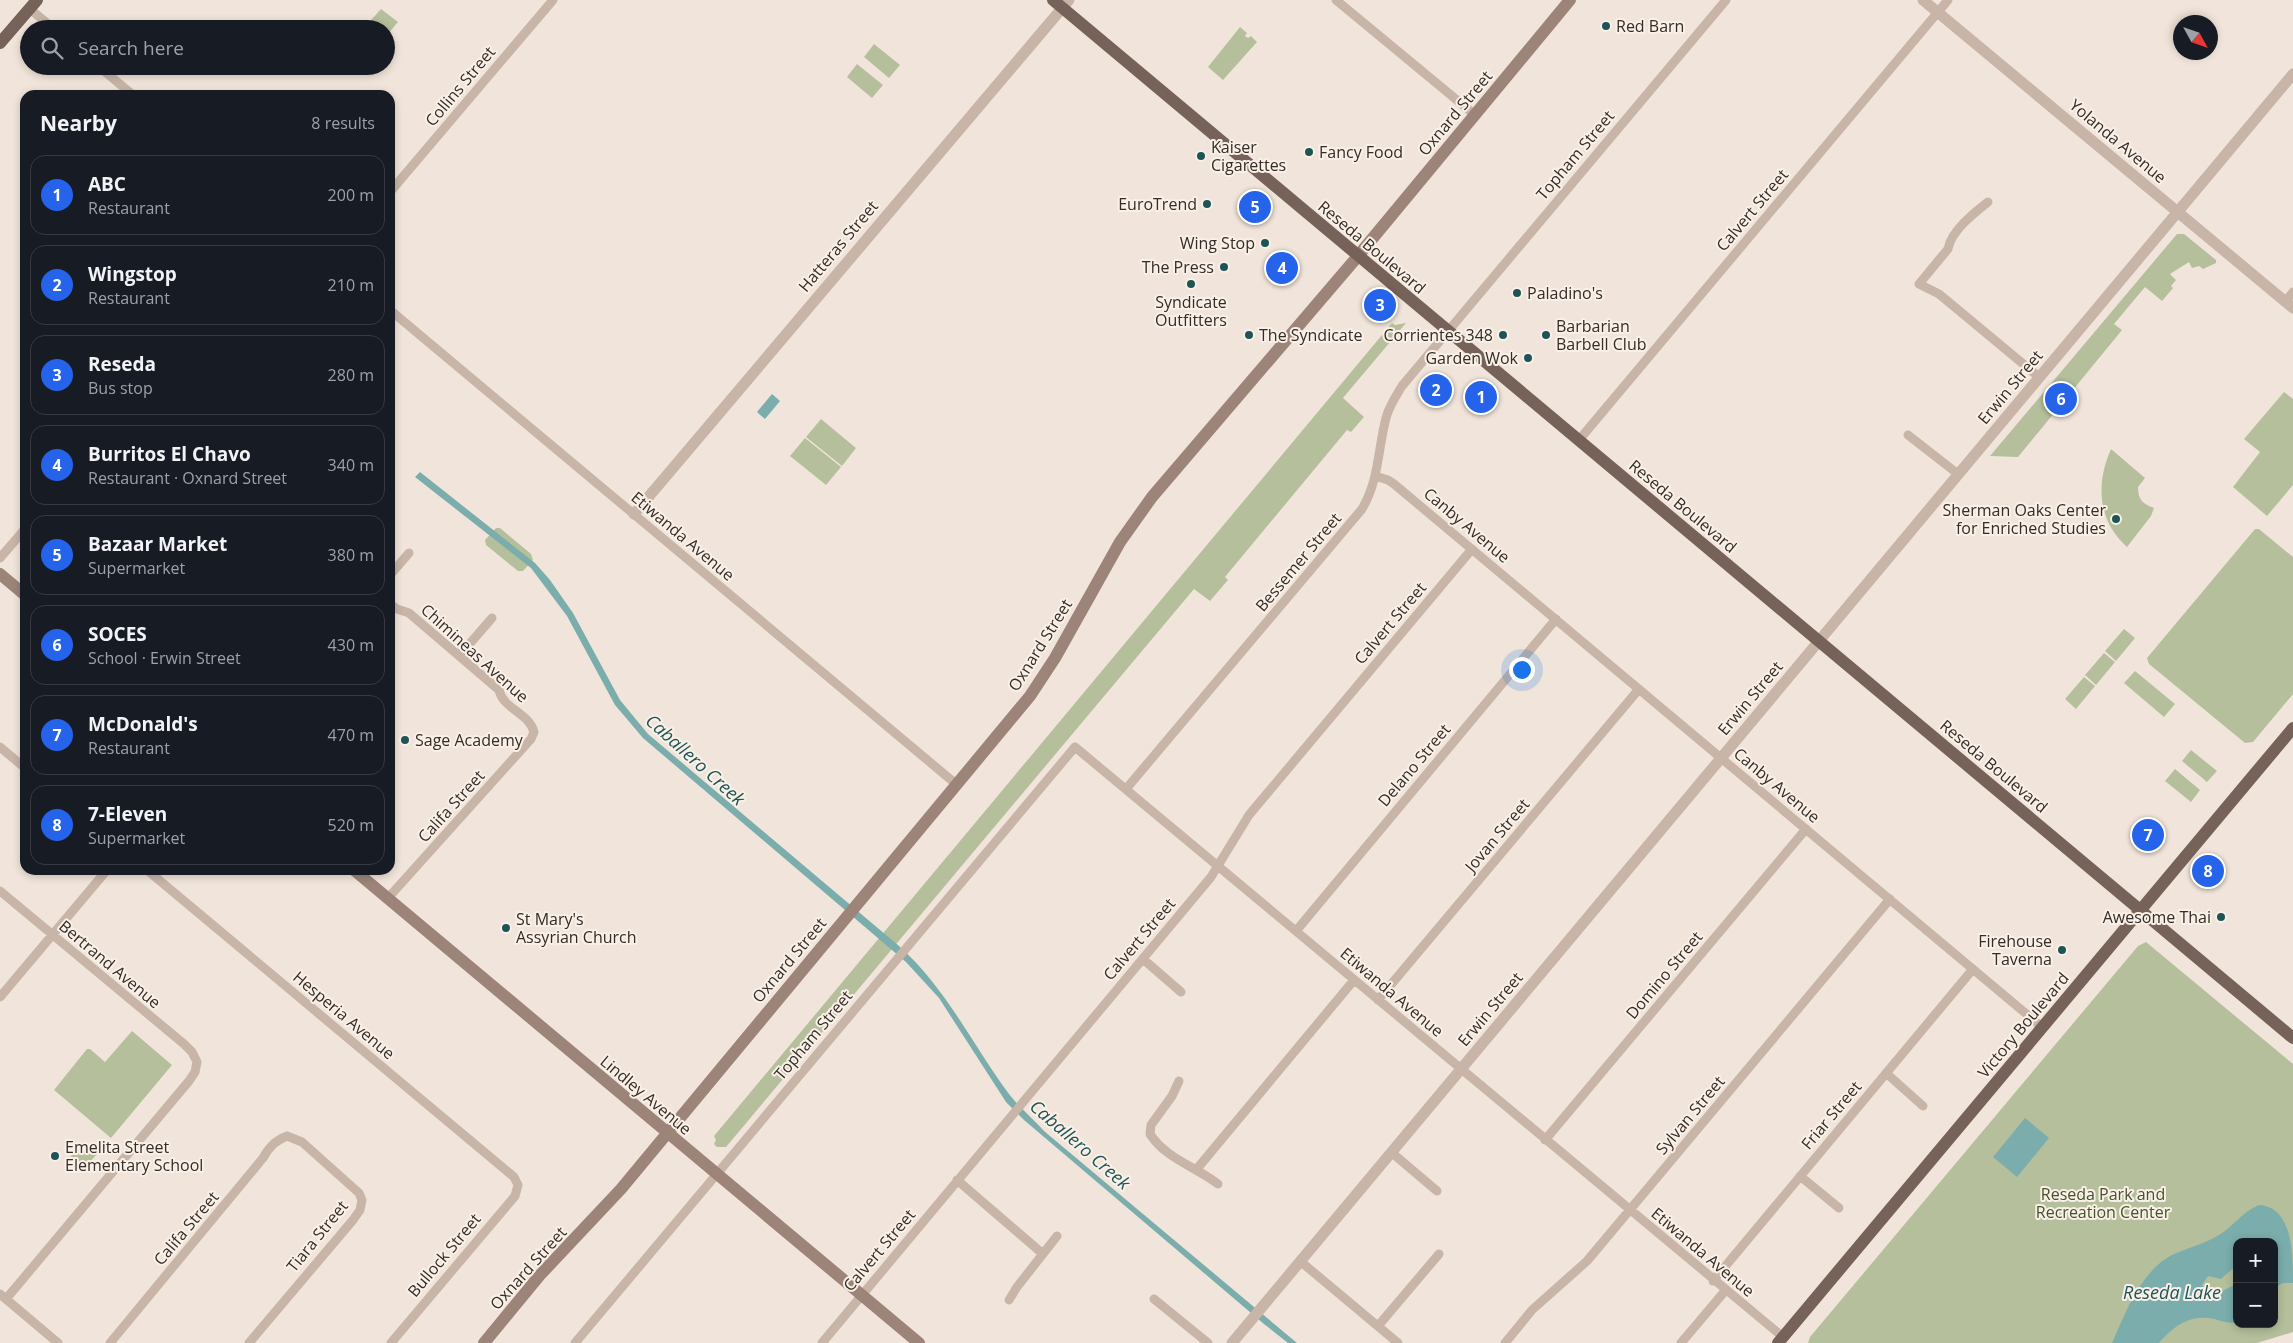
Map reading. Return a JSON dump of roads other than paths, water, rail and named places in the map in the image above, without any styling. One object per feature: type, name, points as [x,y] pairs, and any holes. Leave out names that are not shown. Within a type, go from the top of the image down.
[{"type":"main road","name":"Oxnard Street","points":[[484,1343],[540,1275],[602,1211],[667,1134],[1044,677],[1120,542],[1152,497],[1358,256],[1570,0]]},
{"type":"main road","name":"Reseda Boulevard","points":[[1061,3],[1358,256],[2293,1038]]},
{"type":"main road","points":[[20,20],[34,4]]},
{"type":"main road","points":[[0,43],[20,20]]},
{"type":"main road","points":[[0,574],[20,591]]},
{"type":"main road","name":"Victory Boulevard","points":[[1780,1340],[2293,728]]},
{"type":"main road","name":"Lindley Avenue","points":[[360,875],[918,1343]]},
{"type":"street","name":"Collins Street","points":[[395,186],[553,0]]},
{"type":"street","points":[[1336,0],[1475,115]]},
{"type":"street","name":"Topham Street","points":[[1447,330],[1726,0]]},
{"type":"street","name":"Yolanda Avenue","points":[[1922,0],[2289,305]]},
{"type":"street","name":"Calvert Street","points":[[1579,440],[1948,0]]},
{"type":"street","name":"Hatteras Street","points":[[634,514],[1061,3]]},
{"type":"street","points":[[34,4],[47,20]]},
{"type":"street","name":"Erwin Street","points":[[1232,1343],[2293,74]]},
{"type":"street","points":[[109,75],[127,90]]},
{"type":"street","points":[[1988,202],[1973,214],[1950,242],[1948,249],[1919,284],[1939,294],[2039,377]]},
{"type":"street","points":[[2289,305],[2293,292]]},
{"type":"street","name":"Etiwanda Avenue","points":[[395,314],[956,784]]},
{"type":"street","name":"Bessemer Street","points":[[1126,789],[1362,509],[1368,499],[1375,476],[1386,417],[1391,404],[1402,386],[1447,330]]},
{"type":"street","points":[[1908,435],[1958,474]]},
{"type":"street","name":"Canby Avenue","points":[[1375,476],[1388,480],[1472,549],[2042,1027]]},
{"type":"street","points":[[0,558],[20,535]]},
{"type":"street","name":"Calvert Street","points":[[822,1343],[1219,867],[1249,815],[1472,549]]},
{"type":"street","points":[[395,568],[409,553]]},
{"type":"street","name":"Chimineas Avenue","points":[[395,608],[409,613],[498,690],[500,698],[530,723],[534,732]]},
{"type":"street","points":[[459,656],[492,618]]},
{"type":"street","name":"Delano Street","points":[[1296,930],[1556,619]]},
{"type":"street","name":"Jovan Street","points":[[1378,1000],[1639,689]]},
{"type":"street","name":"Califa Street","points":[[388,898],[531,739],[534,732]]},
{"type":"street","points":[[0,747],[20,764]]},
{"type":"street","name":"Topham Street","points":[[575,1343],[1075,747]]},
{"type":"street","name":"Etiwanda Avenue","points":[[1075,747],[1629,1210],[1780,1340]]},
{"type":"street","name":"Domino Street","points":[[1545,1140],[1806,828]]},
{"type":"street","points":[[0,997],[103,875]]},
{"type":"street","name":"Hesperia Avenue","points":[[153,875],[504,1167],[514,1177],[518,1185]]},
{"type":"street","name":"Bertrand Avenue","points":[[0,891],[184,1044],[192,1052],[197,1062],[195,1072],[189,1081],[3,1297]]},
{"type":"street","name":"Sylvan Street","points":[[1505,1343],[1542,1300],[1587,1261],[1890,899]]},
{"type":"street","points":[[1143,958],[1181,992]]},
{"type":"street","name":"Friar Street","points":[[1713,1281],[1973,969]]},
{"type":"street","points":[[1196,1170],[1354,980]]},
{"type":"street","points":[[1886,1073],[1923,1106]]},
{"type":"street","points":[[1179,1081],[1172,1096],[1151,1125],[1150,1134],[1184,1164],[1218,1184]]},
{"type":"street","name":"Califa Street","points":[[110,1343],[268,1149],[276,1141],[287,1136]]},
{"type":"street","name":"Tiara Street","points":[[249,1343],[353,1220],[360,1210],[362,1200],[354,1186],[302,1142],[287,1136]]},
{"type":"street","points":[[1391,1152],[1438,1191]]},
{"type":"street","points":[[1800,1176],[1839,1208]]},
{"type":"street","points":[[957,1180],[1043,1254]]},
{"type":"street","name":"Bullock Street","points":[[391,1343],[515,1196],[518,1185]]},
{"type":"street","points":[[1010,1300],[1017,1287],[1058,1236]]},
{"type":"street","points":[[1378,1326],[1439,1254]]},
{"type":"street","points":[[1300,1262],[1398,1343]]},
{"type":"street","points":[[1681,1343],[1725,1291]]},
{"type":"street","points":[[3,1297],[58,1343]]},
{"type":"street","points":[[1154,1299],[1208,1343]]},
{"type":"water","points":[[772,394],[780,401],[765,419],[757,412]]},
{"type":"water","points":[[420,472],[535,563],[550,580],[573,613],[620,700],[648,734],[916,962],[945,998],[1009,1094],[1044,1131],[1297,1343],[1288,1343],[1264,1324],[1024,1120],[1006,1102],[939,998],[906,962],[643,738],[615,705],[567,616],[531,568],[415,477]]},
{"type":"water","points":[[2025,1118],[2049,1138],[2017,1177],[1993,1157]]},
{"type":"water","name":"Reseda Lake","points":[[2259,1205],[2270,1208],[2279,1214],[2285,1223],[2291,1246],[2293,1283],[2283,1283],[2278,1286],[2278,1238],[2233,1238],[2233,1268],[2221,1279],[2208,1276],[2202,1285],[2209,1292],[2218,1292],[2233,1285],[2233,1322],[2197,1318],[2183,1323],[2171,1331],[2159,1343],[2112,1343],[2135,1294],[2161,1262],[2172,1255],[2219,1235]]},
{"type":"place","name":"Red Barn","points":[[1606,26]]},
{"type":"place","name":"Fancy Food","points":[[1309,152]]},
{"type":"place","name":"Kaiser Cigarettes","points":[[1201,156]]},
{"type":"place","name":"EuroTrend","points":[[1207,204]]},
{"type":"place","name":"Bazaar Market","points":[[1255,207]]},
{"type":"place","name":"Wing Stop","points":[[1265,243]]},
{"type":"place","name":"The Press","points":[[1224,267]]},
{"type":"place","name":"Burritos El Chavo","points":[[1282,268]]},
{"type":"place","name":"Syndicate Outfitters","points":[[1191,284]]},
{"type":"place","name":"Paladino's","points":[[1517,293]]},
{"type":"place","name":"Reseda","points":[[1380,305]]},
{"type":"place","name":"The Syndicate","points":[[1249,335]]},
{"type":"place","name":"Corrientes 348","points":[[1503,335]]},
{"type":"place","name":"Barbarian Barbell Club","points":[[1546,335]]},
{"type":"place","name":"Garden Wok","points":[[1528,358]]},
{"type":"place","name":"Wingstop","points":[[1436,390]]},
{"type":"place","name":"ABC","points":[[1481,397]]},
{"type":"place","name":"SOCES","points":[[2061,399]]},
{"type":"place","name":"Sherman Oaks Center for Enriched Studies","points":[[2116,519]]},
{"type":"place","name":"Sage Academy","points":[[405,740]]},
{"type":"place","name":"McDonald's","points":[[2148,835]]},
{"type":"place","name":"7-Eleven","points":[[2208,871]]},
{"type":"place","name":"Awesome Thai","points":[[2221,917]]},
{"type":"place","name":"St Mary's Assyrian Church","points":[[506,928]]},
{"type":"place","name":"Firehouse Taverna","points":[[2062,950]]},
{"type":"place","name":"Emelita Street Elementary School","points":[[55,1156]]},
{"type":"water label","name":"Caballero Creek","points":[[695,760]]},
{"type":"water label","name":"Caballero Creek","points":[[1080,1145]]},
{"type":"park label","name":"Reseda Park and Recreation Center","points":[[2103,1203]]}]
